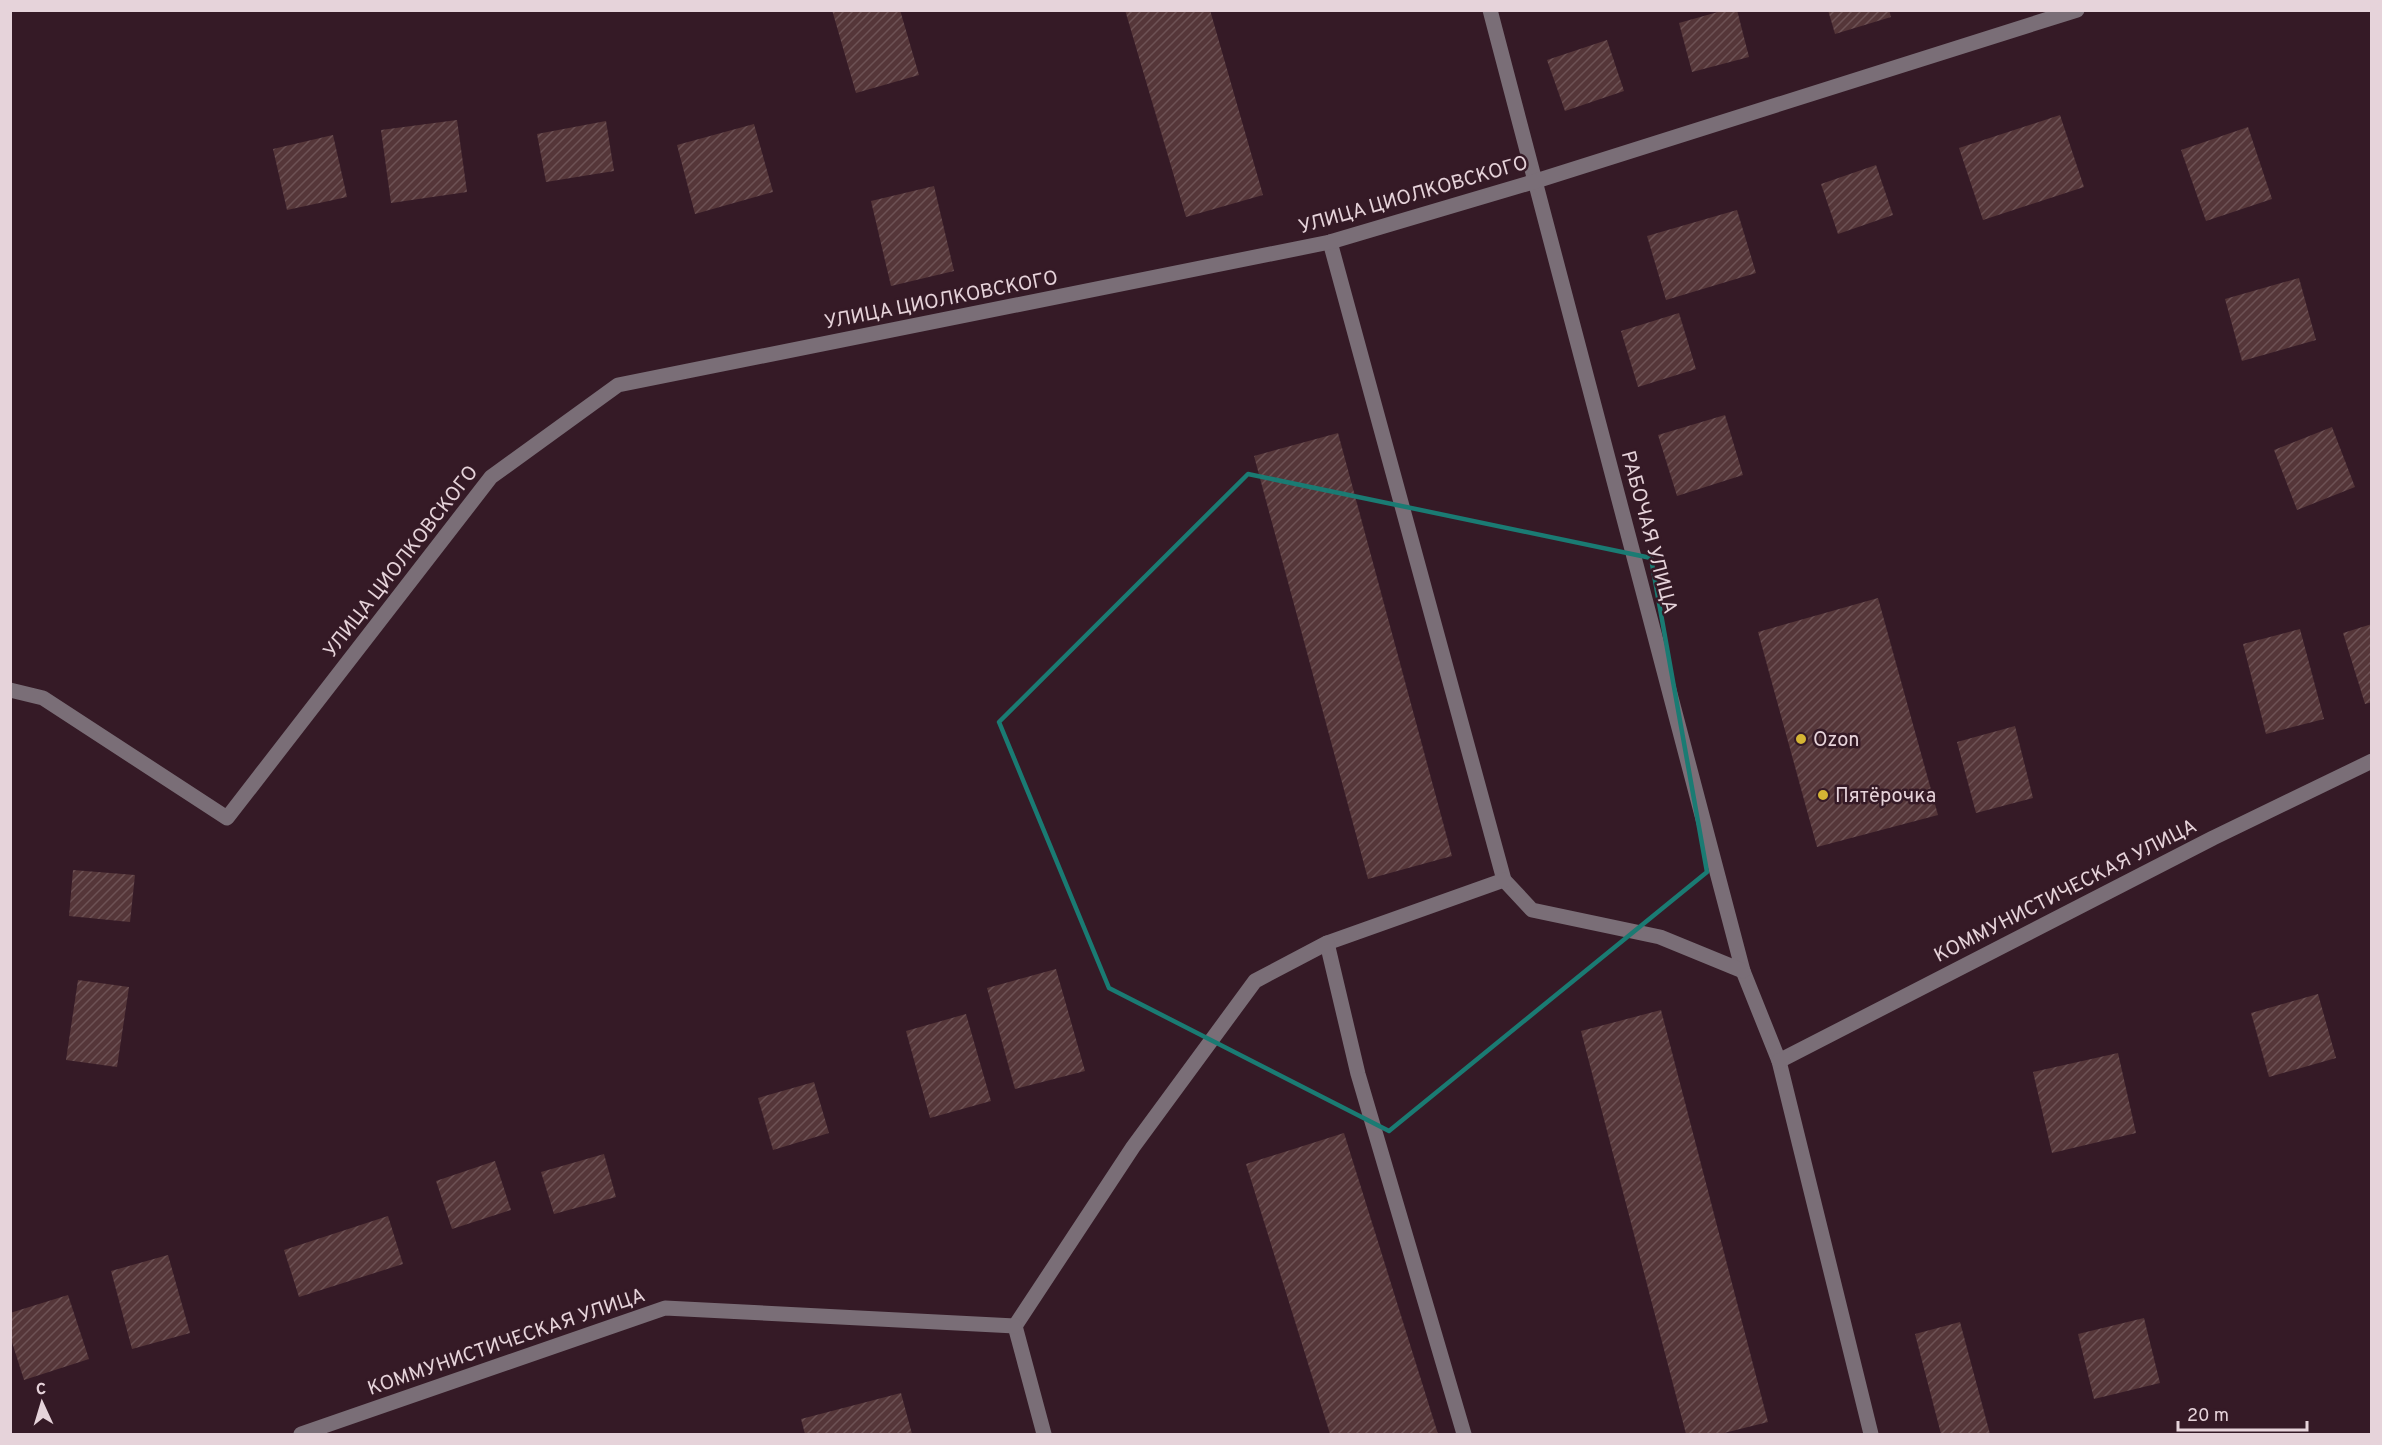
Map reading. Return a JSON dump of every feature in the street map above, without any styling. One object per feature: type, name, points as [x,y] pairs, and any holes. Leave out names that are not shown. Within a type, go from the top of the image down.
[{"type":"street","name":"РАБОЧАЯ УЛИЦА","points":[[1490,10],[1743,971],[1779,1061],[1871,1434]]},
{"type":"street","name":"УЛИЦА ЦИОЛКОВСКОГО","points":[[10,690],[43,698],[226,818],[491,477],[618,385],[1330,242],[1536,181],[2077,10]]},
{"type":"street","points":[[1330,242],[1504,880],[1532,910],[1660,937],[1743,971]]},
{"type":"street","name":"КОММУНИСТИЧЕСКАЯ УЛИЦА","points":[[1779,1061],[2213,838],[2372,761]]},
{"type":"street","points":[[1044,1434],[1015,1326],[1133,1147],[1256,981],[1327,943],[1504,880]]},
{"type":"street","points":[[1327,943],[1358,1074],[1464,1434]]},
{"type":"street","name":"КОММУНИСТИЧЕСКАЯ УЛИЦА","points":[[301,1434],[665,1308],[1015,1326]]},
{"type":"highlighted area","points":[[1248,474],[1651,558],[1707,872],[1389,1131],[1109,988],[999,722]]},
{"type":"building","points":[[832,10],[900,10],[919,75],[856,93]]},
{"type":"building","points":[[1125,10],[1210,10],[1263,195],[1186,217]]},
{"type":"building","points":[[1725,10],[1737,10],[1749,57],[1692,72],[1679,23]]},
{"type":"building","points":[[1828,10],[1889,10],[1891,17],[1835,34]]},
{"type":"building","points":[[1607,40],[1624,91],[1565,111],[1547,60]]},
{"type":"building","points":[[2060,115],[2084,187],[1983,220],[1959,148]]},
{"type":"building","points":[[457,120],[467,192],[391,203],[381,130]]},
{"type":"building","points":[[606,121],[614,171],[546,182],[537,134]]},
{"type":"building","points":[[754,124],[773,192],[695,214],[677,145]]},
{"type":"building","points":[[2248,127],[2272,199],[2206,221],[2181,150]]},
{"type":"building","points":[[333,135],[347,197],[287,210],[273,149]]},
{"type":"building","points":[[1876,165],[1893,215],[1838,234],[1821,184]]},
{"type":"building","points":[[934,186],[954,271],[891,286],[871,201]]},
{"type":"building","points":[[1737,210],[1756,273],[1666,300],[1647,236]]},
{"type":"building","points":[[2299,278],[2316,340],[2242,361],[2225,299]]},
{"type":"building","points":[[1679,313],[1696,369],[1638,387],[1621,331]]},
{"type":"building","points":[[1725,415],[1743,475],[1677,496],[1658,435]]},
{"type":"building","points":[[2332,427],[2355,487],[2297,510],[2274,450]]},
{"type":"building","points":[[1338,433],[1452,856],[1368,879],[1254,456]]},
{"type":"building","points":[[1878,598],[1938,815],[1817,847],[1758,632]]},
{"type":"building","points":[[2372,624],[2372,702],[2365,704],[2343,633]]},
{"type":"building","points":[[2300,629],[2324,719],[2266,734],[2243,644]]},
{"type":"building","points":[[2015,726],[2033,798],[1976,813],[1957,742]]},
{"type":"building","points":[[73,870],[135,875],[130,922],[69,916]]},
{"type":"building","points":[[1056,969],[1085,1071],[1015,1089],[987,988]]},
{"type":"building","points":[[78,980],[129,987],[117,1067],[66,1060]]},
{"type":"building","points":[[2318,994],[2336,1058],[2269,1077],[2251,1013]]},
{"type":"building","points":[[1661,1010],[1768,1422],[1720,1434],[1686,1434],[1581,1031]]},
{"type":"building","points":[[966,1014],[991,1101],[930,1118],[906,1031]]},
{"type":"building","points":[[2118,1053],[2136,1133],[2052,1153],[2033,1072]]},
{"type":"building","points":[[814,1082],[829,1133],[773,1150],[758,1098]]},
{"type":"building","points":[[1344,1133],[1438,1434],[1330,1434],[1246,1164]]},
{"type":"building","points":[[604,1154],[616,1197],[554,1214],[541,1172]]},
{"type":"building","points":[[495,1161],[511,1210],[452,1229],[436,1181]]},
{"type":"building","points":[[388,1216],[403,1264],[299,1297],[284,1250]]},
{"type":"building","points":[[168,1255],[190,1333],[132,1349],[111,1271]]},
{"type":"building","points":[[68,1295],[89,1359],[24,1380],[10,1336],[10,1313]]},
{"type":"building","points":[[2144,1318],[2160,1383],[2094,1399],[2078,1334]]},
{"type":"building","points":[[1960,1322],[1990,1434],[1941,1434],[1915,1334]]},
{"type":"building","points":[[901,1393],[912,1434],[805,1434],[801,1419]]},
{"type":"place","name":"Ozon","points":[[1801,739]]},
{"type":"place","name":"Пятёрочка","points":[[1823,795]]}]
